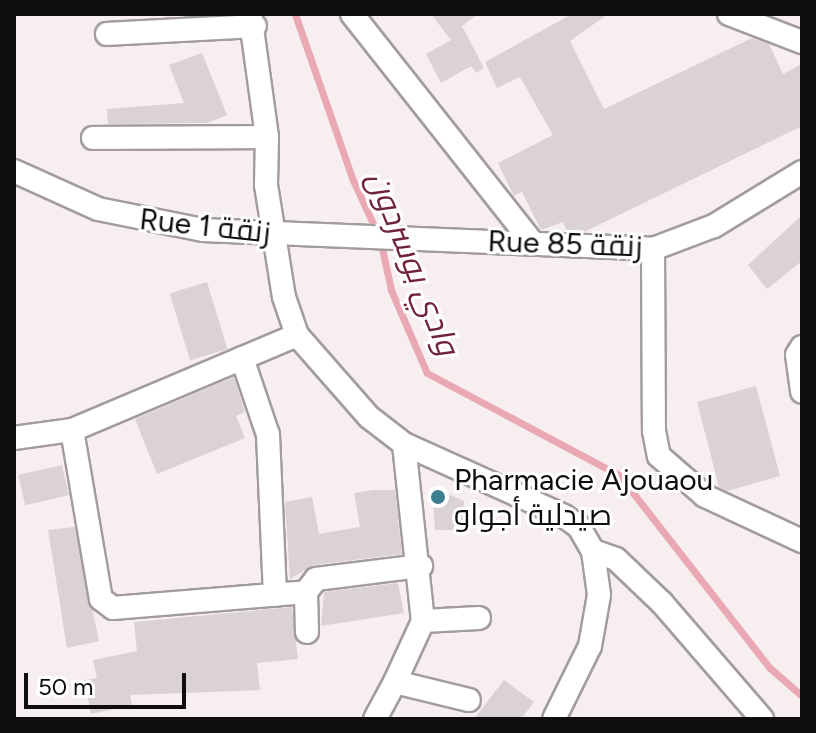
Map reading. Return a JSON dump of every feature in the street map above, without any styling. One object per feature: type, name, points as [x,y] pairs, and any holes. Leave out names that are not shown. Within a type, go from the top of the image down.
[{"type":"street","points":[[352,14],[532,242]]},
{"type":"street","points":[[729,14],[802,42]]},
{"type":"street","points":[[772,29],[802,19]]},
{"type":"street","points":[[107,34],[252,20],[267,137],[266,185],[279,234],[280,273],[297,335],[369,417],[404,444],[564,516],[579,527],[593,551],[599,595],[590,646],[554,719]]},
{"type":"street","points":[[93,138],[267,137]]},
{"type":"street","name":"Rue زنقة 1","points":[[14,171],[133,220],[348,239],[405,239]]},
{"type":"street","name":"Rue 85 زنقة","points":[[405,239],[653,249],[714,226],[802,172]]},
{"type":"street","points":[[653,249],[654,431],[659,456],[705,496],[802,541]]},
{"type":"street","points":[[14,438],[72,430],[297,335]]},
{"type":"street","points":[[802,347],[797,355],[802,392]]},
{"type":"street","points":[[242,358],[268,435],[275,595]]},
{"type":"street","points":[[72,430],[99,589],[107,606],[124,611],[306,592]]},
{"type":"street","points":[[375,719],[423,621],[421,566],[404,444]]},
{"type":"street","points":[[593,551],[616,559],[662,603],[762,719]]},
{"type":"street","points":[[307,632],[306,592],[316,579],[421,566]]},
{"type":"street","points":[[423,621],[479,618]]},
{"type":"street","points":[[395,682],[469,700]]},
{"type":"building","points":[[431,14],[478,14],[462,26],[484,68],[476,73],[471,66],[441,83],[426,54],[451,40]]},
{"type":"building","points":[[572,14],[608,14],[570,41],[604,109],[752,38],[769,44],[783,74],[802,64],[802,126],[584,232],[567,231],[563,222],[541,230],[522,192],[514,196],[498,163],[553,135],[520,77],[497,88],[485,62]]},
{"type":"building","points":[[202,53],[227,115],[207,123],[108,124],[107,109],[184,103],[169,65]]},
{"type":"building","points":[[802,215],[802,261],[767,289],[748,265]]},
{"type":"building","points":[[207,282],[227,349],[190,360],[170,293]]},
{"type":"building","points":[[234,377],[245,412],[236,416],[245,438],[157,474],[135,419]]},
{"type":"building","points":[[756,386],[780,476],[727,491],[719,487],[697,402]]},
{"type":"building","points":[[62,465],[69,495],[25,505],[18,475]]},
{"type":"building","points":[[432,487],[464,501],[465,530],[435,530]]},
{"type":"building","points":[[395,490],[402,554],[314,565],[290,579],[285,502],[312,497],[319,534],[360,527],[354,493]]},
{"type":"building","points":[[75,527],[99,641],[67,648],[48,530]]},
{"type":"building","points":[[398,583],[404,613],[321,626],[324,592]]},
{"type":"building","points":[[292,607],[298,659],[257,663],[260,690],[130,695],[132,705],[91,714],[84,680],[97,678],[93,660],[137,651],[134,622]]},
{"type":"building","points":[[504,680],[534,702],[521,719],[474,719]]},
{"type":"waterway","name":"وادي بوسردون","points":[[295,14],[352,178],[380,239],[391,290],[427,373],[619,475],[770,668],[802,696]]},
{"type":"place","name":"Pharmacie Ajouaou صيدلية أجواو","points":[[438,497]]}]
